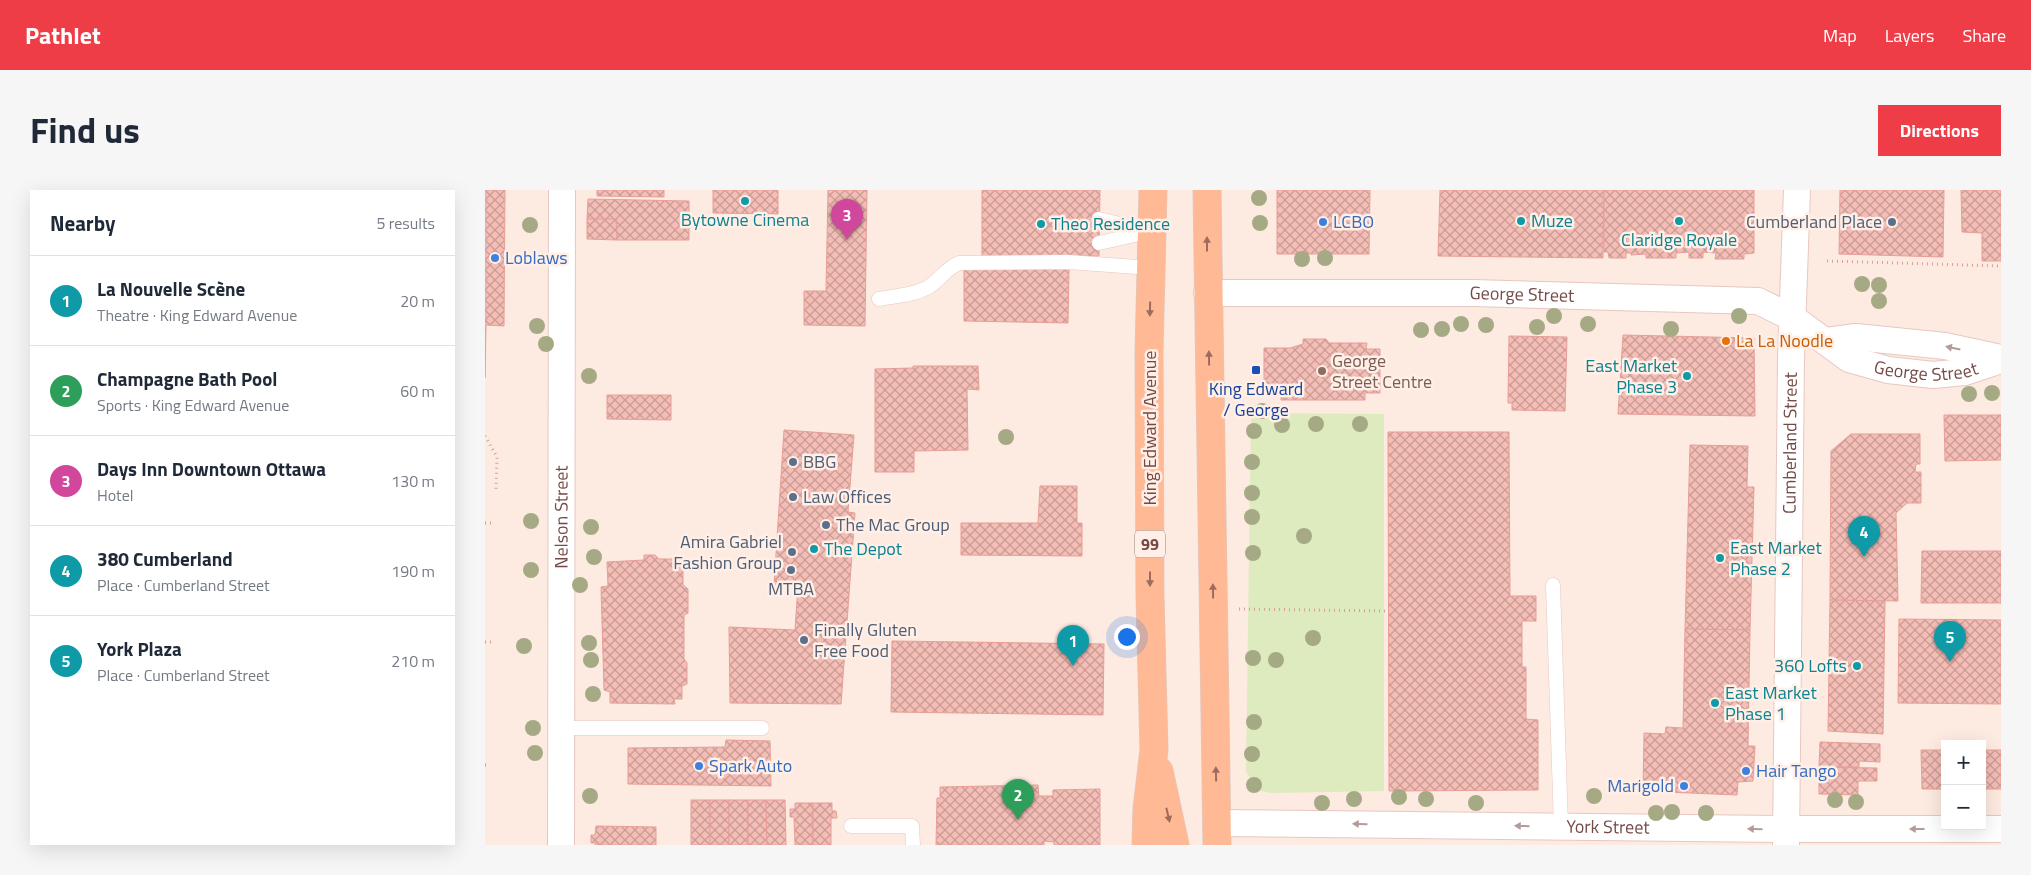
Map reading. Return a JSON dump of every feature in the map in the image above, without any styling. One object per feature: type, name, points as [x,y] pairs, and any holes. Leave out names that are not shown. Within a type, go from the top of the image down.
[{"type":"main road","name":"King Edward Avenue","points":[[1146,845],[1147,808],[1154,750],[1150,596],[1149,338],[1153,190]]},
{"type":"main road","points":[[1207,190],[1207,293],[1217,834]]},
{"type":"main road","points":[[1154,750],[1175,845]]},
{"type":"street","name":"Nelson Street","points":[[561,845],[562,190]]},
{"type":"street","name":"Cumberland Street","points":[[1786,837],[1791,358],[1797,190]]},
{"type":"street","name":"George Street","points":[[1207,293],[1473,294],[1758,301],[1793,318],[1826,340],[1856,337],[1945,346],[2001,359]]},
{"type":"street","name":"York Street","points":[[1217,834],[1561,826],[1786,837],[2001,829]]},
{"type":"lane","points":[[1099,219],[1151,232]]},
{"type":"lane","points":[[1099,243],[1151,232]]},
{"type":"lane","points":[[879,299],[920,291],[930,286],[952,266],[959,263],[1068,262],[1151,268]]},
{"type":"lane","points":[[1553,585],[1561,826]]},
{"type":"lane","points":[[562,728],[762,728]]},
{"type":"lane","points":[[851,826],[912,826],[913,845]]},
{"type":"path","points":[[1827,261],[2001,266]]},
{"type":"path","points":[[485,436],[497,457],[496,489]]},
{"type":"path","points":[[485,523],[495,522]]},
{"type":"path","points":[[1213,610],[1388,612]]},
{"type":"path","points":[[485,642],[492,642]]},
{"type":"green space","points":[[1251,413],[1384,414],[1384,791],[1271,793],[1256,790],[1246,771]]},
{"type":"building","name":"Loblaws","points":[[485,190],[505,190],[504,326],[486,325],[485,378]]},
{"type":"building","points":[[597,190],[664,190],[664,197],[597,196]]},
{"type":"building","name":"Bytowne Cinema","points":[[713,190],[778,190],[778,214],[713,213]]},
{"type":"building","points":[[828,190],[867,190],[865,326],[804,325],[804,291],[826,291]]},
{"type":"building","name":"Theo Residence","points":[[982,190],[1100,190],[1099,256],[982,256]]},
{"type":"building","name":"LCBO","points":[[1277,190],[1370,190],[1369,254],[1277,254]]},
{"type":"building","name":"Muze","points":[[1440,190],[1604,190],[1603,258],[1438,256]]},
{"type":"building","name":"Claridge Royale","points":[[1604,190],[1754,190],[1754,253],[1744,254],[1744,259],[1715,259],[1716,253],[1703,252],[1703,258],[1689,258],[1689,252],[1676,253],[1676,258],[1646,258],[1646,254],[1631,255],[1631,253],[1626,253],[1626,258],[1609,258],[1608,252],[1604,252]]},
{"type":"building","name":"Cumberland Place","points":[[1840,190],[1944,190],[1943,257],[1839,254]]},
{"type":"building","points":[[1961,190],[2001,190],[2001,261],[1982,261],[1982,233],[1962,232]]},
{"type":"building","points":[[588,199],[689,201],[689,240],[617,240],[616,219],[587,219]]},
{"type":"building","points":[[587,219],[616,219],[617,240],[587,239]]},
{"type":"building","points":[[964,266],[1069,268],[1068,323],[964,321]]},
{"type":"building","name":"East Market Phase 3","points":[[1623,335],[1754,338],[1755,416],[1618,414]]},
{"type":"building","points":[[1509,336],[1567,337],[1565,411],[1512,410],[1512,403],[1508,403]]},
{"type":"building","name":"George Street Centre","points":[[1303,339],[1326,339],[1329,343],[1367,343],[1366,349],[1380,349],[1380,393],[1365,393],[1365,400],[1281,400],[1281,394],[1264,394],[1264,348],[1290,348],[1303,344]]},
{"type":"building","points":[[913,366],[978,366],[979,390],[967,389],[968,450],[914,451],[914,472],[875,472],[875,369],[913,368]]},
{"type":"building","points":[[607,395],[671,395],[671,420],[607,419]]},
{"type":"building","points":[[1944,415],[2001,415],[2001,460],[1945,461]]},
{"type":"building","name":"The Depot","points":[[784,430],[854,435],[848,512],[855,513],[841,704],[730,703],[729,627],[795,630],[798,586],[774,585]]},
{"type":"building","points":[[1388,432],[1509,432],[1510,596],[1536,596],[1536,621],[1522,621],[1522,667],[1526,667],[1526,719],[1538,720],[1538,790],[1389,791]]},
{"type":"building","points":[[1851,434],[1920,434],[1920,464],[1916,464],[1915,472],[1921,472],[1921,503],[1907,503],[1896,513],[1898,601],[1830,600],[1831,451]]},
{"type":"building","name":"East Market Phase 2","points":[[1690,445],[1748,446],[1747,487],[1754,487],[1750,630],[1685,629]]},
{"type":"building","points":[[1040,486],[1077,486],[1077,523],[1082,523],[1082,556],[961,555],[961,523],[1038,523]]},
{"type":"building","points":[[1922,551],[2001,551],[2001,603],[1921,603]]},
{"type":"building","points":[[644,555],[655,555],[659,559],[683,559],[683,585],[688,589],[688,613],[684,615],[684,659],[687,663],[687,684],[682,686],[682,699],[674,699],[675,704],[610,703],[610,692],[604,690],[601,587],[608,586],[607,562],[644,560]]},
{"type":"building","name":"360 Lofts","points":[[1830,600],[1885,601],[1883,734],[1828,731]]},
{"type":"building","points":[[1899,619],[2001,620],[2001,704],[1898,703]]},
{"type":"building","name":"East Market Phase 1","points":[[1685,629],[1750,630],[1748,746],[1755,746],[1753,781],[1738,782],[1737,795],[1643,791],[1644,733],[1665,734],[1666,727],[1683,728]]},
{"type":"building","points":[[892,641],[1104,644],[1103,715],[891,712]]},
{"type":"building","name":"Spark Auto","points":[[726,740],[770,741],[771,786],[628,784],[628,748],[725,747]]},
{"type":"building","points":[[1820,742],[1880,744],[1880,762],[1859,761],[1859,767],[1819,767]]},
{"type":"building","points":[[1921,750],[1941,750],[1941,789],[1922,789]]},
{"type":"building","points":[[1986,750],[2001,750],[2001,789],[1986,789]]},
{"type":"building","points":[[1819,767],[1877,768],[1877,781],[1858,781],[1858,795],[1819,794]]},
{"type":"building","points":[[1038,785],[1039,796],[1053,796],[1053,790],[1100,789],[1100,845],[1054,845],[1054,842],[1044,841],[1044,845],[936,845],[937,798],[940,798],[940,787]]},
{"type":"building","points":[[691,800],[710,800],[710,845],[691,845]]},
{"type":"building","points":[[710,800],[729,800],[729,845],[710,845]]},
{"type":"building","points":[[729,800],[748,800],[748,845],[729,845]]},
{"type":"building","points":[[748,800],[766,800],[767,845],[748,845]]},
{"type":"building","points":[[766,800],[785,800],[786,845],[767,845]]},
{"type":"building","points":[[795,803],[813,803],[813,845],[795,845],[794,817],[790,817],[790,809],[795,809]]},
{"type":"building","points":[[813,803],[832,803],[832,811],[836,811],[837,818],[831,818],[831,845],[813,845]]},
{"type":"building","points":[[596,826],[656,827],[656,845],[595,845],[596,843],[591,843],[591,835],[595,835]]},
{"type":"place","name":"Bytowne Cinema","points":[[745,201]]},
{"type":"place","name":"Muze","points":[[1521,221]]},
{"type":"place","name":"Claridge Royale","points":[[1679,221]]},
{"type":"place","name":"LCBO","points":[[1323,222]]},
{"type":"place","name":"Cumberland Place","points":[[1892,222]]},
{"type":"place","name":"Theo Residence","points":[[1041,224]]},
{"type":"place","name":"Days Inn Downtown Ottawa","points":[[847,240]]},
{"type":"place","name":"Loblaws","points":[[495,258]]},
{"type":"place","name":"La La Noodle","points":[[1726,341]]},
{"type":"place","name":"King Edward / George","points":[[1256,370]]},
{"type":"place","name":"George Street Centre","points":[[1322,371]]},
{"type":"place","name":"East Market Phase 3","points":[[1687,376]]},
{"type":"place","name":"BBG","points":[[793,462]]},
{"type":"place","name":"Law Offices","points":[[793,497]]},
{"type":"place","name":"The Mac Group","points":[[826,525]]},
{"type":"place","name":"The Depot","points":[[814,549]]},
{"type":"place","name":"Amira Gabriel Fashion Group","points":[[792,552]]},
{"type":"place","name":"380 Cumberland","points":[[1864,557]]},
{"type":"place","name":"East Market Phase 2","points":[[1720,558]]},
{"type":"place","name":"MTBA","points":[[791,570]]},
{"type":"place","name":"Finally Gluten Free Food","points":[[804,640]]},
{"type":"place","name":"York Plaza","points":[[1950,662]]},
{"type":"place","name":"La Nouvelle Scène","points":[[1073,666]]},
{"type":"place","name":"360 Lofts","points":[[1857,666]]},
{"type":"place","name":"East Market Phase 1","points":[[1715,703]]},
{"type":"place","name":"Spark Auto","points":[[699,766]]},
{"type":"place","name":"Hair Tango","points":[[1746,771]]},
{"type":"place","name":"Marigold","points":[[1684,786]]},
{"type":"place","name":"Champagne Bath Pool","points":[[1018,820]]}]
